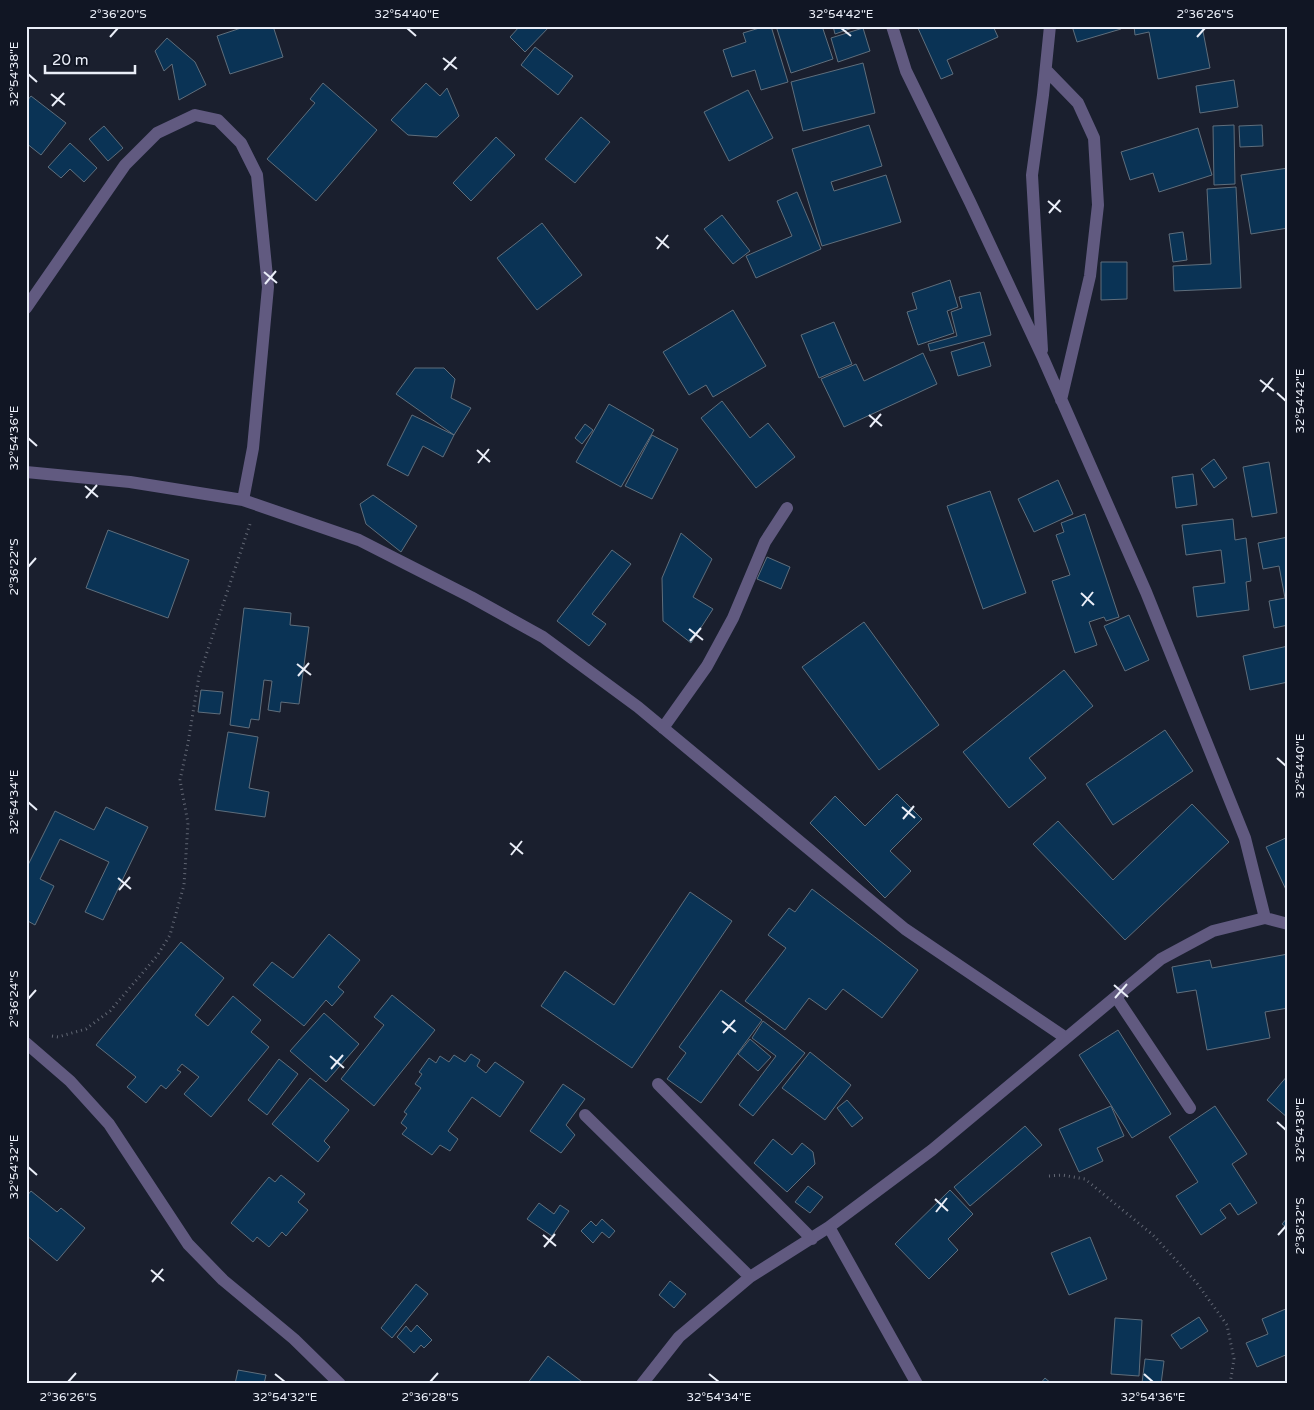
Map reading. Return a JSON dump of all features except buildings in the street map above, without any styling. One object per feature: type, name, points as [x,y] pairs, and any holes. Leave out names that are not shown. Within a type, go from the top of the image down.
[{"type":"street","points":[[892,26],[906,71],[970,202],[1042,358],[1146,592],[1245,838],[1264,918]]},
{"type":"street","points":[[1042,358],[1032,175],[1050,26]]},
{"type":"street","points":[[1046,70],[1078,103],[1094,138],[1098,205],[1090,276],[1061,400]]},
{"type":"street","points":[[26,308],[126,165],[157,133],[195,115],[218,120],[241,143],[258,175],[268,287],[253,448],[243,500]]},
{"type":"street","points":[[26,472],[130,482],[243,500],[359,540],[471,597],[543,637],[638,707],[905,929],[1066,1038]]},
{"type":"street","points":[[663,728],[707,666],[733,618],[765,542],[786,508]]},
{"type":"street","points":[[642,1384],[679,1337],[750,1277],[829,1227],[932,1150],[1161,960],[1213,931],[1264,918],[1288,924]]},
{"type":"street","points":[[1116,997],[1190,1108]]},
{"type":"street","points":[[26,1043],[70,1081],[109,1124],[188,1244],[223,1280],[294,1339],[340,1384]]},
{"type":"street","points":[[658,1084],[812,1238]]},
{"type":"street","points":[[585,1115],[750,1277]]},
{"type":"street","points":[[829,1227],[917,1384]]},
{"type":"path","points":[[50,1036],[58,1037],[86,1029],[110,1011],[157,956],[170,935],[184,885],[188,823],[180,780],[188,743],[198,676],[256,505]]},
{"type":"path","points":[[1049,1176],[1062,1175],[1085,1179],[1153,1235],[1196,1282],[1227,1325],[1234,1359],[1230,1384]]}]
